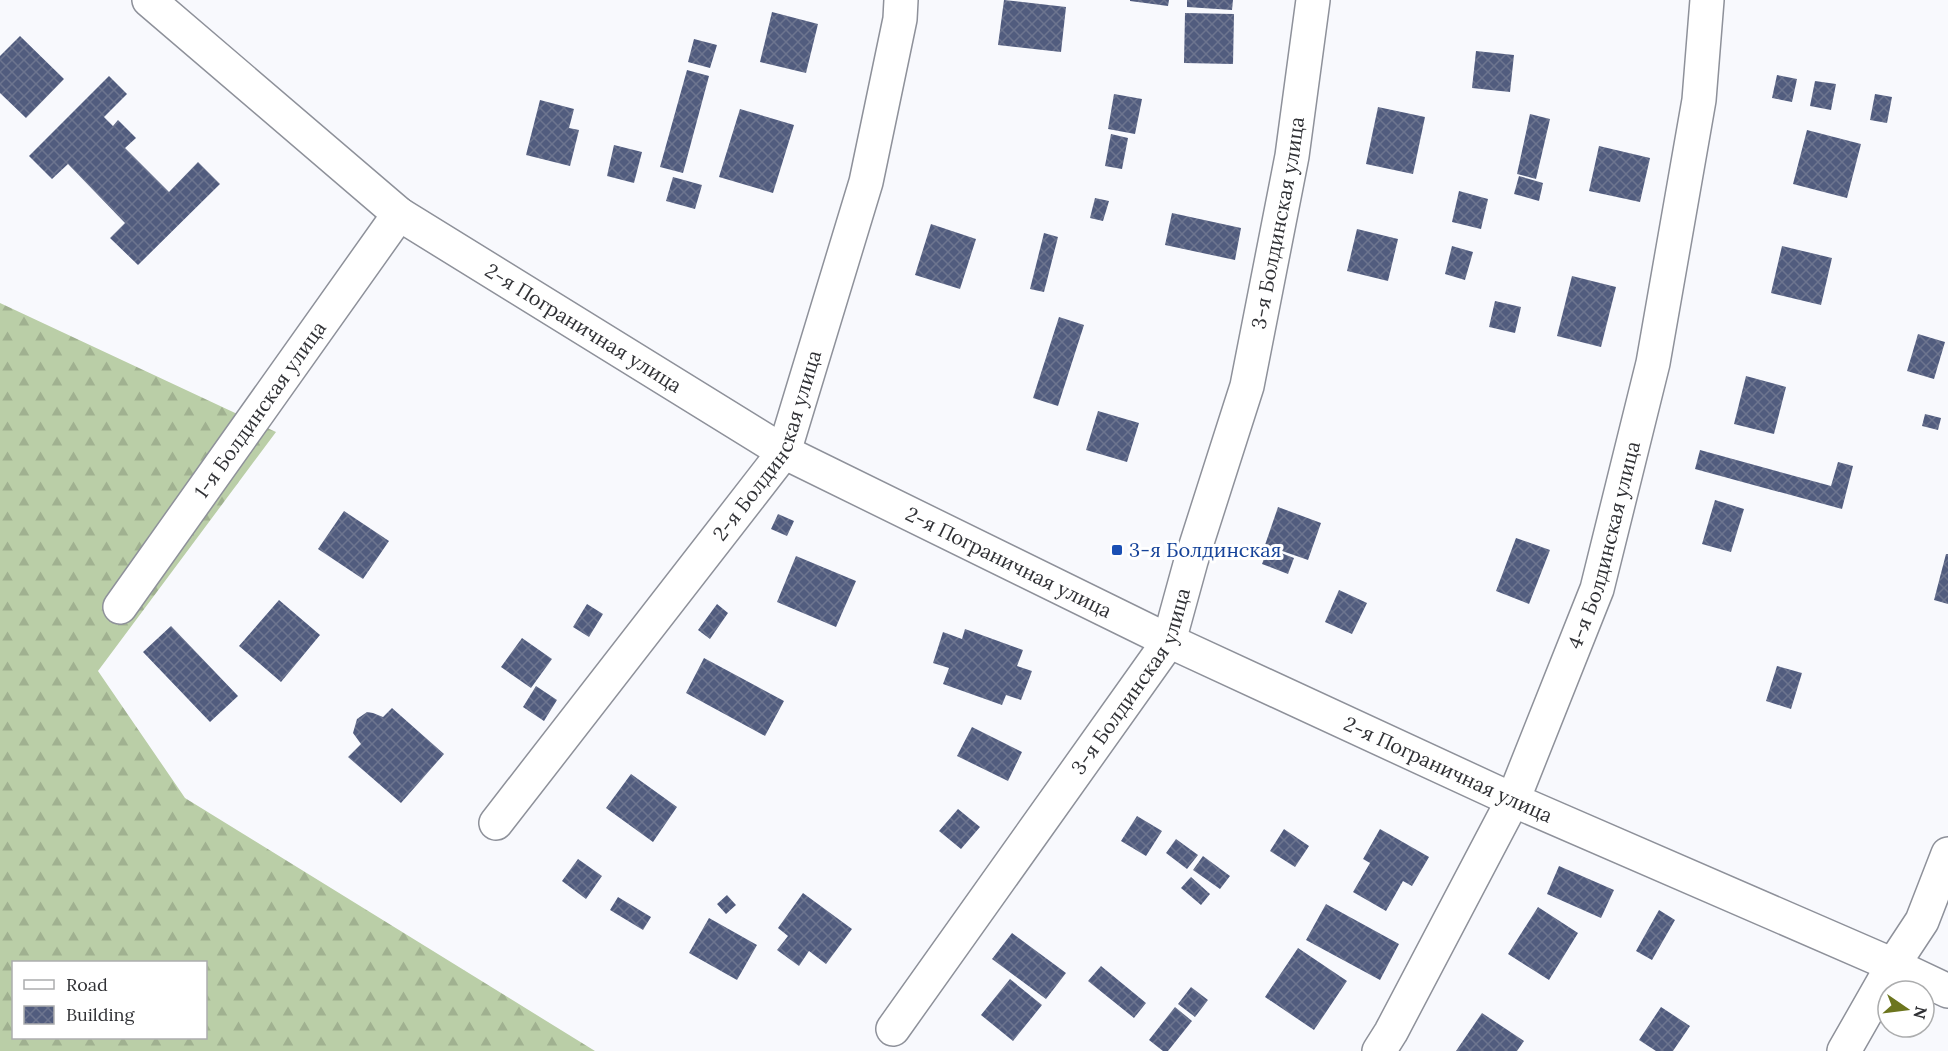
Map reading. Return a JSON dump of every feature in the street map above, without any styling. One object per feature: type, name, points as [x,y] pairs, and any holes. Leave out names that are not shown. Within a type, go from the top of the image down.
[{"type":"street","name":"2-я Пограничная улица","points":[[149,0],[399,214],[784,452],[1169,641],[1513,800],[1948,991]]},
{"type":"street","name":"2-я Болдинская улица","points":[[496,823],[784,452],[866,182],[900,19],[901,0]]},
{"type":"street","name":"3-я Болдинская улица","points":[[893,1029],[1169,641],[1191,561],[1247,386],[1292,156],[1313,0]]},
{"type":"street","name":"4-я Болдинская улица","points":[[1379,1051],[1513,800],[1597,589],[1653,363],[1700,100],[1707,0]]},
{"type":"street","name":"1-я Болдинская улица","points":[[120,607],[399,214]]},
{"type":"street","points":[[1844,1051],[1893,965],[1922,921],[1948,854]]},
{"type":"green space","points":[[0,303],[276,432],[98,671],[185,798],[595,1051],[0,1051]]},
{"type":"building","points":[[1004,0],[1066,7],[1061,52],[998,45]]},
{"type":"building","points":[[1130,0],[1169,0],[1168,6]]},
{"type":"building","points":[[1187,0],[1233,0],[1232,10],[1187,7]]},
{"type":"building","points":[[772,12],[818,24],[806,73],[760,62]]},
{"type":"building","points":[[1185,13],[1234,14],[1233,64],[1184,63]]},
{"type":"building","points":[[20,36],[64,79],[26,118],[0,93],[0,56]]},
{"type":"building","points":[[694,39],[717,45],[710,68],[688,62]]},
{"type":"building","points":[[1476,51],[1514,55],[1510,92],[1472,88]]},
{"type":"building","points":[[687,70],[709,76],[683,173],[660,167]]},
{"type":"building","points":[[1777,75],[1797,79],[1792,102],[1772,98]]},
{"type":"building","points":[[109,76],[127,94],[104,117],[113,126],[118,120],[136,138],[125,148],[169,192],[198,162],[220,184],[138,265],[110,238],[125,223],[68,164],[52,179],[29,156]]},
{"type":"building","points":[[1815,81],[1836,84],[1831,110],[1810,106]]},
{"type":"building","points":[[1114,94],[1142,99],[1135,134],[1108,129]]},
{"type":"building","points":[[1875,94],[1892,97],[1887,123],[1870,120]]},
{"type":"building","points":[[540,100],[574,109],[569,128],[579,130],[570,166],[526,155]]},
{"type":"building","points":[[1378,107],[1425,117],[1413,174],[1366,164]]},
{"type":"building","points":[[740,109],[794,125],[773,193],[719,177]]},
{"type":"building","points":[[1530,114],[1550,119],[1536,179],[1517,174]]},
{"type":"building","points":[[1807,130],[1861,144],[1847,198],[1793,184]]},
{"type":"building","points":[[1111,134],[1128,138],[1122,169],[1105,166]]},
{"type":"building","points":[[614,145],[642,152],[634,183],[607,176]]},
{"type":"building","points":[[1599,146],[1650,158],[1640,202],[1589,191]]},
{"type":"building","points":[[1519,176],[1543,183],[1539,201],[1514,194]]},
{"type":"building","points":[[673,177],[702,185],[695,209],[666,201]]},
{"type":"building","points":[[1459,191],[1488,199],[1481,229],[1452,222]]},
{"type":"building","points":[[1095,198],[1109,201],[1103,221],[1090,218]]},
{"type":"building","points":[[1172,213],[1241,228],[1235,260],[1165,245]]},
{"type":"building","points":[[931,224],[976,239],[960,289],[915,275]]},
{"type":"building","points":[[1357,229],[1398,239],[1388,281],[1347,271]]},
{"type":"building","points":[[1044,233],[1058,237],[1044,292],[1030,289]]},
{"type":"building","points":[[1452,246],[1473,252],[1465,280],[1445,274]]},
{"type":"building","points":[[1782,246],[1832,258],[1821,305],[1771,293]]},
{"type":"building","points":[[1572,276],[1616,287],[1601,347],[1557,336]]},
{"type":"building","points":[[1495,301],[1521,307],[1515,333],[1489,327]]},
{"type":"building","points":[[1059,317],[1084,325],[1058,406],[1033,398]]},
{"type":"building","points":[[1918,334],[1945,342],[1934,379],[1907,371]]},
{"type":"building","points":[[1746,376],[1786,387],[1774,434],[1734,424]]},
{"type":"building","points":[[1098,411],[1139,423],[1127,462],[1086,450]]},
{"type":"building","points":[[1925,414],[1941,418],[1938,430],[1922,426]]},
{"type":"building","points":[[1700,450],[1831,486],[1838,462],[1853,466],[1842,509],[1695,469]]},
{"type":"building","points":[[1715,500],[1744,509],[1731,552],[1702,544]]},
{"type":"building","points":[[1278,507],[1321,523],[1308,560],[1265,545]]},
{"type":"building","points":[[344,511],[389,541],[363,579],[318,549]]},
{"type":"building","points":[[778,514],[794,521],[787,536],[771,529]]},
{"type":"building","points":[[1516,538],[1550,550],[1529,604],[1496,591]]},
{"type":"building","points":[[1268,548],[1294,558],[1288,574],[1262,564]]},
{"type":"building","points":[[1946,554],[1948,554],[1948,604],[1934,600]]},
{"type":"building","points":[[796,556],[856,581],[836,627],[777,602]]},
{"type":"building","points":[[1339,590],[1367,603],[1352,634],[1325,622]]},
{"type":"building","points":[[279,600],[320,635],[281,682],[239,646]]},
{"type":"building","points":[[587,604],[603,614],[589,637],[573,627]]},
{"type":"building","points":[[717,604],[728,613],[710,639],[698,630]]},
{"type":"building","points":[[171,626],[238,696],[210,722],[143,652]]},
{"type":"building","points":[[965,629],[1023,650],[1017,666],[1032,671],[1021,700],[1006,695],[1002,705],[943,684],[949,668],[933,663],[943,632],[962,639]]},
{"type":"building","points":[[522,638],[552,659],[531,688],[501,667]]},
{"type":"building","points":[[704,658],[784,701],[765,736],[686,693]]},
{"type":"building","points":[[1777,666],[1802,673],[1791,709],[1766,701]]},
{"type":"building","points":[[536,686],[557,700],[544,721],[523,707]]},
{"type":"building","points":[[392,708],[444,754],[401,803],[348,757],[361,744],[353,733],[357,719],[367,712],[383,717]]},
{"type":"building","points":[[972,727],[1022,752],[1008,781],[957,756]]},
{"type":"building","points":[[631,774],[677,807],[653,842],[606,808]]},
{"type":"building","points":[[958,809],[980,827],[961,849],[939,831]]},
{"type":"building","points":[[1137,816],[1162,831],[1146,856],[1121,841]]},
{"type":"building","points":[[1284,829],[1309,846],[1295,867],[1270,851]]},
{"type":"building","points":[[1380,829],[1429,857],[1412,886],[1403,881],[1386,911],[1353,892],[1370,863],[1363,859]]},
{"type":"building","points":[[1176,839],[1198,855],[1187,869],[1166,853]]},
{"type":"building","points":[[1203,856],[1230,876],[1220,889],[1193,870]]},
{"type":"building","points":[[578,859],[602,876],[586,899],[562,881]]},
{"type":"building","points":[[1559,866],[1614,890],[1601,918],[1547,894]]},
{"type":"building","points":[[1191,877],[1210,894],[1201,905],[1181,888]]},
{"type":"building","points":[[803,893],[852,929],[826,964],[809,951],[799,966],[777,950],[788,936],[778,928]]},
{"type":"building","points":[[727,895],[736,905],[726,914],[717,904]]},
{"type":"building","points":[[618,897],[651,917],[643,930],[610,910]]},
{"type":"building","points":[[1326,904],[1399,944],[1380,980],[1306,940]]},
{"type":"building","points":[[1538,907],[1578,933],[1549,980],[1508,954]]},
{"type":"building","points":[[1659,910],[1675,920],[1652,960],[1636,951]]},
{"type":"building","points":[[709,918],[757,945],[737,980],[689,953]]},
{"type":"building","points":[[1012,933],[1066,973],[1046,999],[992,959]]},
{"type":"building","points":[[1298,948],[1347,981],[1314,1030],[1265,997]]},
{"type":"building","points":[[1101,966],[1146,1003],[1134,1018],[1088,981]]},
{"type":"building","points":[[1010,979],[1042,1005],[1013,1041],[981,1015]]},
{"type":"building","points":[[1191,987],[1208,1000],[1195,1017],[1178,1004]]},
{"type":"building","points":[[1175,1007],[1192,1021],[1168,1051],[1163,1051],[1149,1040]]},
{"type":"building","points":[[1661,1007],[1690,1026],[1673,1051],[1656,1051],[1639,1040]]},
{"type":"building","points":[[1482,1013],[1524,1041],[1517,1051],[1456,1051]]},
{"type":"place","name":"3-я Болдинская","points":[[1117,550]]}]
